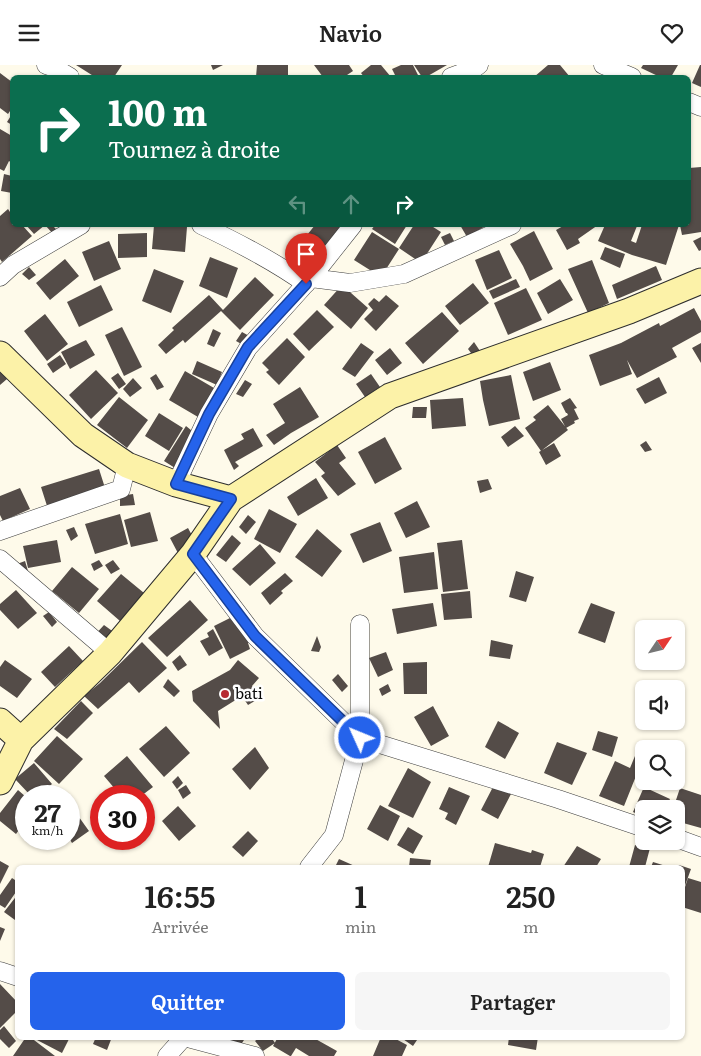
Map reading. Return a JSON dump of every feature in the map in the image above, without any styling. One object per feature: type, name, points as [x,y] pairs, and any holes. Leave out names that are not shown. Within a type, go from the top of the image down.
[{"type":"street","points":[[46,65],[55,67],[67,75]]},
{"type":"street","points":[[456,75],[479,65]]},
{"type":"street","points":[[603,65],[627,75]]},
{"type":"street","points":[[0,277],[13,265],[78,227]]},
{"type":"street","points":[[205,227],[309,281],[350,283],[404,274],[508,227]]},
{"type":"street","points":[[176,484],[209,414],[248,347],[309,281],[351,227]]},
{"type":"street","points":[[0,782],[21,740],[110,653],[193,554],[231,499],[390,396],[629,311],[701,281]]},
{"type":"street","points":[[0,354],[83,435],[127,465],[176,484],[231,499]]},
{"type":"street","points":[[0,531],[121,489],[127,465]]},
{"type":"street","points":[[193,554],[255,636],[360,738],[635,824]]},
{"type":"street","points":[[0,559],[110,653]]},
{"type":"street","points":[[311,865],[334,835],[360,738],[360,625]]},
{"type":"street","points":[[0,721],[21,740]]},
{"type":"street","points":[[685,842],[701,847]]},
{"type":"street","points":[[0,971],[15,976]]},
{"type":"street","points":[[167,1056],[182,1040]]},
{"type":"street","points":[[192,1040],[255,1056]]},
{"type":"building","points":[[76,65],[122,65],[115,75],[92,75]]},
{"type":"building","points":[[211,65],[223,65],[213,70]]},
{"type":"building","points":[[257,65],[288,65],[288,75],[256,75]]},
{"type":"building","points":[[314,65],[349,65],[353,71],[347,75],[322,75]]},
{"type":"building","points":[[371,65],[381,65],[389,75],[362,75],[361,73]]},
{"type":"building","points":[[401,65],[413,65],[418,75],[395,75],[392,69]]},
{"type":"building","points":[[414,65],[447,65],[430,75],[421,75]]},
{"type":"building","points":[[548,65],[560,65],[568,75],[536,75]]},
{"type":"building","points":[[643,65],[678,65],[672,75],[656,75],[641,68]]},
{"type":"building","points":[[701,65],[701,87],[692,83]]},
{"type":"building","points":[[0,73],[10,80],[10,111],[8,114],[0,108]]},
{"type":"building","points":[[0,129],[10,135],[10,162],[4,171],[0,169]]},
{"type":"building","points":[[701,167],[701,232],[682,235],[680,227],[691,227],[691,168]]},
{"type":"building","points":[[4,174],[10,176],[10,193],[1,191]]},
{"type":"building","points":[[8,209],[10,212],[10,227],[24,227],[32,236],[2,262],[0,259],[0,216]]},
{"type":"building","points":[[28,227],[43,227],[34,234]]},
{"type":"building","points":[[47,227],[54,227],[58,231],[54,235]]},
{"type":"building","points":[[154,227],[187,227],[185,252],[152,249]]},
{"type":"building","points":[[313,227],[342,227],[318,258],[300,244]]},
{"type":"building","points":[[374,227],[406,227],[395,244],[372,229]]},
{"type":"building","points":[[413,227],[433,227],[441,232],[421,263],[399,248]]},
{"type":"building","points":[[461,227],[484,227],[467,237]]},
{"type":"building","points":[[561,227],[595,227],[578,239],[580,243],[567,250],[556,230]]},
{"type":"building","points":[[604,227],[637,227],[631,241],[636,243],[641,227],[678,227],[666,265],[632,255],[598,241]]},
{"type":"building","points":[[534,231],[553,269],[530,281],[510,244]]},
{"type":"building","points":[[372,232],[399,249],[381,277],[354,260]]},
{"type":"building","points":[[147,233],[147,257],[118,258],[118,234]]},
{"type":"building","points":[[450,233],[454,241],[445,245],[441,237]]},
{"type":"building","points":[[701,237],[701,250],[699,251],[693,241]]},
{"type":"building","points":[[109,241],[121,269],[94,281],[82,252]]},
{"type":"building","points":[[605,247],[625,254],[620,268],[600,259]]},
{"type":"building","points":[[499,250],[512,278],[487,290],[475,260]]},
{"type":"building","points":[[210,257],[238,268],[227,298],[199,286]]},
{"type":"building","points":[[65,259],[79,276],[50,300],[36,283]]},
{"type":"building","points":[[592,260],[609,303],[588,313],[568,269]]},
{"type":"building","points":[[656,266],[662,280],[617,299],[612,285]]},
{"type":"building","points":[[29,267],[36,275],[29,280],[22,274]]},
{"type":"building","points":[[154,269],[184,281],[171,313],[142,301]]},
{"type":"building","points":[[255,277],[274,295],[240,330],[221,311],[185,343],[183,340],[166,354],[158,345],[174,330],[172,328],[209,295],[223,310]]},
{"type":"building","points":[[516,279],[520,287],[493,299],[489,291]]},
{"type":"building","points":[[560,279],[573,300],[548,314],[537,293]]},
{"type":"building","points":[[473,283],[489,303],[460,325],[445,306]]},
{"type":"building","points":[[101,285],[113,310],[79,327],[67,302]]},
{"type":"building","points":[[342,285],[368,308],[351,329],[324,305]]},
{"type":"building","points":[[526,288],[542,320],[508,335],[494,303]]},
{"type":"building","points":[[386,295],[399,306],[376,331],[364,319],[373,310],[368,304],[374,298],[379,302]]},
{"type":"building","points":[[694,308],[701,321],[701,332],[672,348],[677,357],[637,378],[627,360],[632,374],[600,386],[589,355],[621,343],[659,323],[660,326]]},
{"type":"building","points":[[317,310],[334,327],[309,351],[293,334]]},
{"type":"building","points":[[442,312],[459,331],[423,364],[405,343]]},
{"type":"building","points":[[45,314],[68,344],[47,361],[24,331]]},
{"type":"building","points":[[122,327],[142,367],[124,376],[105,335]]},
{"type":"building","points":[[213,329],[221,333],[214,347],[207,344]]},
{"type":"building","points":[[242,332],[251,337],[245,346],[236,341]]},
{"type":"building","points":[[287,338],[305,357],[279,385],[266,372],[269,370],[262,363]]},
{"type":"building","points":[[86,340],[95,355],[70,369],[61,352]]},
{"type":"building","points":[[474,342],[480,351],[474,357],[468,349]]},
{"type":"building","points":[[361,343],[374,352],[355,377],[342,369]]},
{"type":"building","points":[[701,343],[701,363],[692,348]]},
{"type":"building","points":[[390,348],[402,363],[387,375],[375,360]]},
{"type":"building","points":[[60,355],[66,364],[53,373],[47,364]]},
{"type":"building","points":[[197,361],[222,372],[217,385],[192,374]]},
{"type":"building","points":[[550,362],[561,390],[533,401],[523,372]]},
{"type":"building","points":[[96,370],[118,393],[91,419],[69,395]]},
{"type":"building","points":[[0,371],[7,379],[0,385]]},
{"type":"building","points":[[185,371],[214,388],[198,417],[169,400]]},
{"type":"building","points":[[118,373],[126,384],[119,389],[111,378]]},
{"type":"building","points":[[156,374],[164,387],[157,390],[150,378]]},
{"type":"building","points":[[371,374],[380,387],[365,397],[356,384]]},
{"type":"building","points":[[511,375],[520,419],[489,426],[480,381]]},
{"type":"building","points":[[659,377],[667,393],[645,404],[636,389]]},
{"type":"building","points":[[133,378],[142,388],[130,397],[123,389]]},
{"type":"building","points":[[245,380],[252,384],[243,397],[236,394]]},
{"type":"building","points":[[300,387],[319,417],[274,445],[266,435],[285,423],[273,404]]},
{"type":"building","points":[[119,397],[148,420],[127,448],[97,425]]},
{"type":"building","points":[[463,398],[466,426],[432,429],[430,400]]},
{"type":"building","points":[[570,398],[577,408],[574,409],[579,419],[566,428],[561,419],[568,415],[561,403]]},
{"type":"building","points":[[548,405],[568,430],[541,451],[525,428],[536,420],[533,417]]},
{"type":"building","points":[[413,407],[427,407],[426,418],[412,418]]},
{"type":"building","points":[[159,413],[183,428],[169,451],[145,436]]},
{"type":"building","points":[[186,426],[197,435],[175,468],[164,461]]},
{"type":"building","points":[[515,426],[524,436],[508,447],[501,437]]},
{"type":"building","points":[[253,428],[263,446],[235,462],[239,466],[234,470],[224,450],[244,439],[241,434]]},
{"type":"building","points":[[385,437],[402,469],[375,484],[358,452]]},
{"type":"building","points":[[646,441],[652,450],[645,452],[640,445]]},
{"type":"building","points":[[554,443],[561,456],[546,465],[539,452]]},
{"type":"building","points":[[337,445],[346,458],[339,463],[356,484],[338,496],[321,476],[325,473],[315,462]]},
{"type":"building","points":[[99,469],[106,491],[48,509],[41,487]]},
{"type":"building","points":[[316,478],[328,498],[298,516],[287,497]]},
{"type":"building","points":[[488,479],[492,489],[480,493],[477,481]]},
{"type":"building","points":[[20,488],[30,509],[3,521],[0,515],[0,496]]},
{"type":"building","points":[[133,494],[135,505],[120,506],[120,496]]},
{"type":"building","points":[[417,501],[430,527],[406,538],[394,513]]},
{"type":"building","points":[[269,509],[297,524],[280,553],[254,539]]},
{"type":"building","points":[[150,512],[158,541],[131,547],[124,520]]},
{"type":"building","points":[[120,514],[128,544],[95,554],[85,524]]},
{"type":"building","points":[[248,515],[256,522],[246,534],[239,527]]},
{"type":"building","points":[[380,522],[392,551],[363,563],[350,534]]},
{"type":"building","points":[[74,527],[78,536],[71,541],[66,530]]},
{"type":"building","points":[[188,528],[195,541],[180,557],[170,538]]},
{"type":"building","points":[[317,529],[342,551],[322,577],[295,557]]},
{"type":"building","points":[[232,535],[241,543],[226,562],[216,555]]},
{"type":"building","points":[[57,540],[61,562],[28,568],[23,546]]},
{"type":"building","points":[[462,540],[468,589],[443,592],[437,543]]},
{"type":"building","points":[[260,544],[276,563],[250,586],[232,569]]},
{"type":"building","points":[[434,552],[438,589],[404,593],[399,557]]},
{"type":"building","points":[[99,560],[103,566],[94,571],[91,564]]},
{"type":"building","points":[[113,560],[120,569],[111,574],[105,565]]},
{"type":"building","points":[[25,561],[28,571],[22,574],[17,564]]},
{"type":"building","points":[[72,567],[99,589],[79,613],[52,591]]},
{"type":"building","points":[[516,571],[534,577],[526,602],[509,597]]},
{"type":"building","points":[[285,573],[293,581],[281,591],[283,593],[270,605],[261,593]]},
{"type":"building","points":[[121,574],[144,593],[120,621],[97,601]]},
{"type":"building","points":[[16,590],[37,613],[18,629],[0,610],[0,604]]},
{"type":"building","points":[[470,591],[472,618],[444,620],[441,594]]},
{"type":"building","points":[[190,600],[208,620],[167,657],[148,638]]},
{"type":"building","points":[[433,603],[437,626],[397,634],[392,609]]},
{"type":"building","points":[[591,603],[615,612],[605,643],[578,633]]},
{"type":"building","points":[[49,612],[57,622],[52,627],[43,616]]},
{"type":"building","points":[[234,616],[252,640],[248,643],[250,649],[230,659],[214,626]]},
{"type":"building","points":[[104,625],[115,633],[104,648],[92,638]]},
{"type":"building","points":[[213,629],[223,648],[209,656],[200,641],[209,637],[207,633]]},
{"type":"building","points":[[317,636],[321,647],[319,652],[311,651]]},
{"type":"building","points":[[491,640],[513,645],[510,659],[489,656]]},
{"type":"building","points":[[142,642],[167,668],[139,693],[129,682],[98,709],[84,696]]},
{"type":"building","points":[[69,646],[83,661],[55,687],[41,672]]},
{"type":"building","points":[[386,652],[393,670],[378,677],[369,658]]},
{"type":"building","points":[[180,655],[187,665],[178,671],[172,662]]},
{"type":"building","points":[[5,660],[32,679],[17,698],[0,686],[0,667]]},
{"type":"building","name":"bati","points":[[238,660],[259,678],[252,686],[260,698],[248,705],[242,696],[218,711],[220,729],[193,701],[192,691],[230,670]]},
{"type":"building","points":[[427,662],[427,694],[404,694],[403,663]]},
{"type":"building","points":[[338,674],[348,686],[342,692],[332,680]]},
{"type":"building","points":[[168,679],[180,691],[174,697],[163,687]]},
{"type":"building","points":[[388,684],[391,691],[382,696],[379,689]]},
{"type":"building","points":[[81,701],[93,713],[67,739],[54,729]]},
{"type":"building","points":[[433,706],[449,736],[431,746],[414,717]]},
{"type":"building","points":[[498,721],[519,733],[505,759],[485,747]]},
{"type":"building","points":[[166,726],[190,753],[164,777],[139,749]]},
{"type":"building","points":[[598,731],[618,737],[612,757],[592,750]]},
{"type":"building","points":[[57,736],[83,759],[59,784],[34,761]]},
{"type":"building","points":[[557,742],[587,753],[572,785],[544,773]]},
{"type":"building","name":"bati","points":[[255,747],[269,768],[250,790],[232,769]]},
{"type":"building","points":[[127,756],[151,785],[112,785],[104,776]]},
{"type":"building","points":[[635,756],[635,778],[624,806],[599,796],[615,761],[630,768]]},
{"type":"building","points":[[34,763],[52,784],[21,785],[15,779]]},
{"type":"building","points":[[408,768],[431,782],[413,818],[388,806]]},
{"type":"building","points":[[178,776],[183,783],[177,789],[172,782]]},
{"type":"building","points":[[186,785],[191,793],[183,799],[178,790]]},
{"type":"building","points":[[494,785],[511,794],[498,819],[481,810]]},
{"type":"building","points":[[449,787],[470,796],[456,825],[445,819],[448,813],[439,809]]},
{"type":"building","points":[[643,790],[650,790],[670,799],[670,800],[638,800]]},
{"type":"building","points":[[679,790],[685,790],[701,795],[701,828],[685,824],[685,800],[676,800]]},
{"type":"building","points":[[15,794],[15,833],[0,821],[0,813]]},
{"type":"building","points":[[380,805],[400,816],[388,841],[367,829]]},
{"type":"building","points":[[178,806],[196,826],[179,841],[162,821]]},
{"type":"building","points":[[80,818],[89,831],[80,837]]},
{"type":"building","points":[[408,827],[423,836],[413,854],[397,845]]},
{"type":"building","points":[[248,831],[258,841],[243,857],[232,847]]},
{"type":"building","points":[[495,843],[531,853],[532,850],[544,854],[541,865],[489,865]]},
{"type":"building","points":[[635,845],[635,850],[649,850],[646,865],[630,865]]},
{"type":"building","points":[[577,846],[601,859],[597,865],[564,865]]},
{"type":"building","points":[[410,858],[431,860],[430,865],[409,865]]},
{"type":"building","points":[[339,859],[352,865],[336,865]]},
{"type":"building","points":[[0,861],[9,866],[0,884]]},
{"type":"building","points":[[653,862],[663,865],[652,865]]},
{"type":"building","points":[[685,867],[691,869],[685,886]]},
{"type":"building","points":[[12,878],[15,880],[15,893],[5,908],[0,905],[0,895]]},
{"type":"building","points":[[688,878],[701,882],[701,913],[685,908],[685,887]]},
{"type":"building","points":[[15,898],[15,920],[4,912]]},
{"type":"building","points":[[0,927],[5,929],[0,941]]},
{"type":"building","points":[[0,984],[15,1000],[15,1013],[0,1028]]},
{"type":"building","points":[[4,1026],[16,1041],[9,1048],[0,1039],[0,1030]]},
{"type":"building","points":[[24,1040],[34,1040],[55,1056],[13,1056]]},
{"type":"building","points":[[37,1040],[68,1040],[62,1053]]},
{"type":"building","points":[[95,1040],[111,1040],[107,1050],[93,1044]]},
{"type":"building","points":[[229,1040],[244,1040],[240,1046]]},
{"type":"building","points":[[273,1040],[275,1043],[263,1051],[255,1041]]},
{"type":"building","points":[[276,1040],[317,1040],[337,1051],[334,1056],[309,1056],[296,1048],[290,1056],[273,1046]]},
{"type":"building","points":[[380,1040],[398,1040],[407,1045],[402,1056],[373,1056]]},
{"type":"building","points":[[404,1040],[417,1040],[413,1046]]},
{"type":"building","points":[[509,1040],[538,1040],[536,1050],[508,1045]]},
{"type":"place","name":"bati","points":[[225,694]]},
{"type":"route","points":[[306,284],[248,347],[209,414],[176,484],[231,499],[193,554],[255,636],[360,738]]}]
